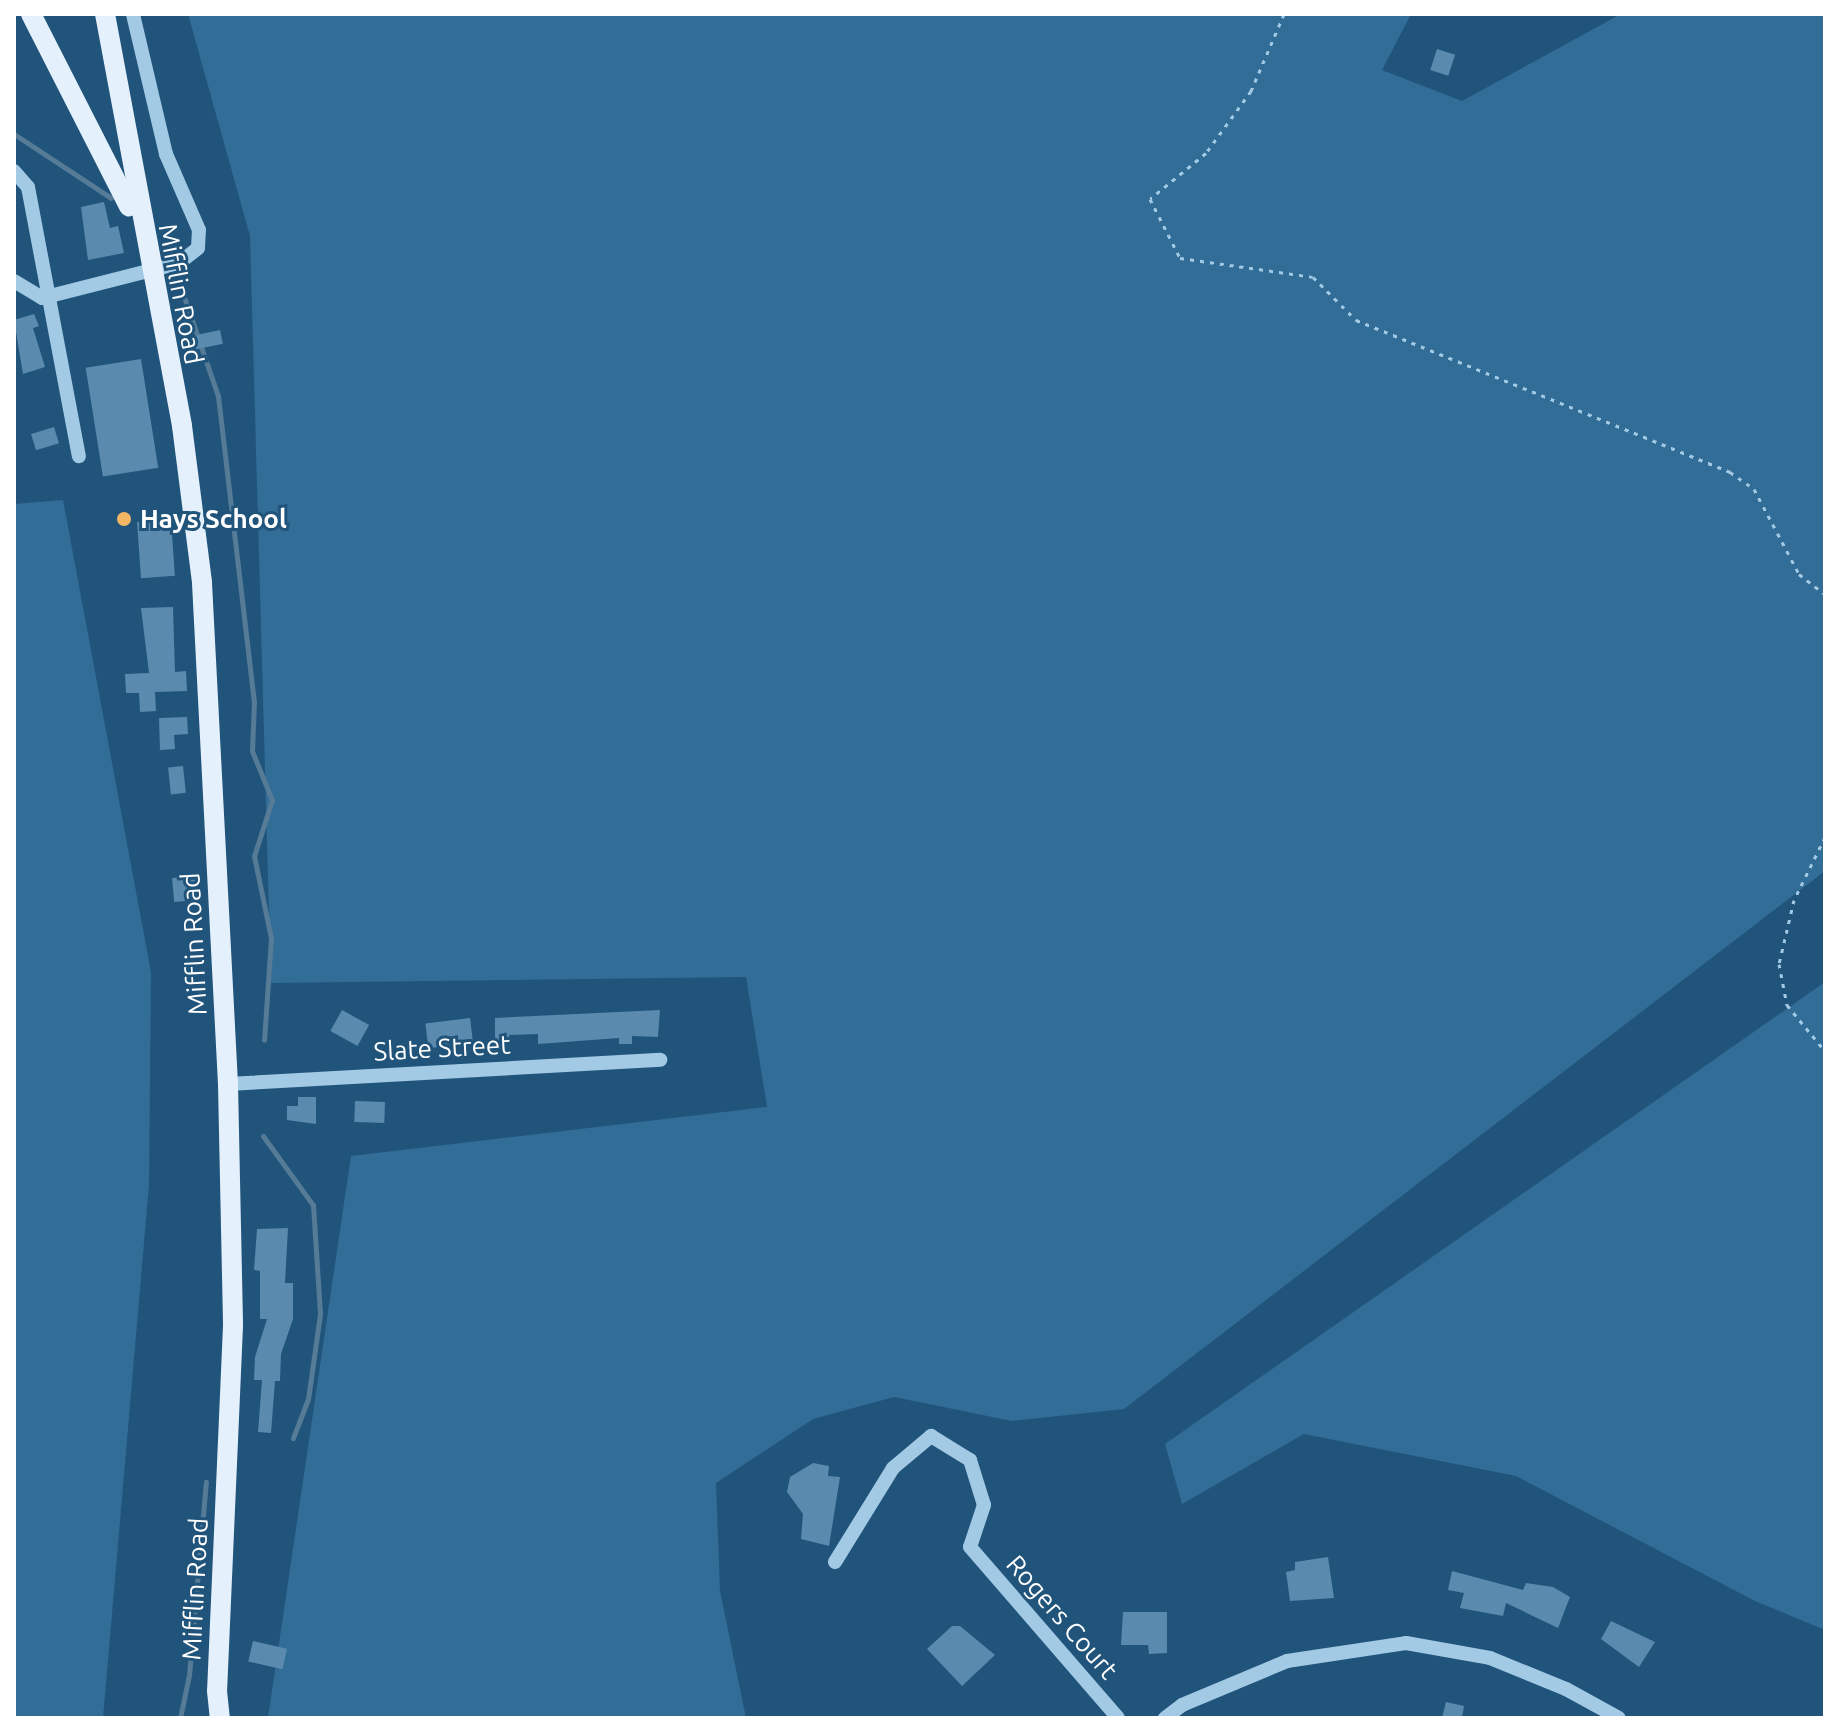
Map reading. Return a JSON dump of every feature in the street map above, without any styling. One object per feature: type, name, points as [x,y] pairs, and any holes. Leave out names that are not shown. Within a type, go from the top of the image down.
[{"type":"main road","points":[[31,14],[109,163],[144,243]]},
{"type":"main road","name":"Mifflin Road","points":[[92,14],[131,173]]},
{"type":"main road","name":"Mifflin Road","points":[[105,14],[149,272],[189,466],[202,583],[228,1084],[233,1326],[217,1691],[220,1718]]},
{"type":"street","points":[[14,281],[42,298],[149,272],[189,258],[198,248],[199,230],[166,154],[133,14]]},
{"type":"street","points":[[14,171],[28,187],[79,456]]},
{"type":"street","name":"Slate Street","points":[[228,1084],[660,1060]]},
{"type":"street","name":"Rogers Court","points":[[835,1562],[893,1468],[931,1436],[970,1460],[984,1505],[970,1547],[1118,1718]]},
{"type":"street","points":[[1165,1718],[1182,1705],[1287,1661],[1406,1643],[1490,1658],[1566,1689],[1619,1718]]},
{"type":"path","points":[[1284,14],[1251,91],[1206,153],[1150,199],[1180,258],[1313,277],[1356,320],[1730,472],[1754,489],[1799,574],[1825,594]]},
{"type":"path","points":[[1825,837],[1794,900],[1779,964],[1787,1005],[1825,1051]]},
{"type":"shaded area","points":[[188,14],[1411,14],[1382,70],[1462,101],[1621,14],[1825,14],[1825,871],[1124,1409],[1012,1421],[894,1397],[813,1419],[716,1483],[720,1591],[746,1718],[268,1718],[351,1156],[767,1107],[746,977],[271,983],[250,236]]},
{"type":"shaded area","points":[[63,500],[151,972],[149,1185],[103,1718],[14,1718],[14,504]]},
{"type":"shaded area","points":[[1825,982],[1825,1630],[1755,1601],[1516,1476],[1304,1434],[1182,1504],[1165,1444]]},
{"type":"building","points":[[1437,49],[1455,55],[1448,76],[1430,70]]},
{"type":"building","points":[[104,202],[110,228],[118,226],[124,253],[88,260],[81,207]]},
{"type":"building","points":[[34,314],[39,326],[33,328],[45,367],[23,374],[14,320]]},
{"type":"building","points":[[220,330],[223,344],[196,350],[193,336]]},
{"type":"building","points":[[141,359],[158,468],[103,476],[86,368]]},
{"type":"building","points":[[54,427],[59,443],[36,450],[31,434]]},
{"type":"building","points":[[171,520],[175,576],[141,578],[137,522]]},
{"type":"building","points":[[173,607],[175,672],[186,671],[187,691],[155,692],[156,711],[140,712],[139,693],[126,693],[125,674],[149,673],[141,608]]},
{"type":"building","points":[[187,717],[188,734],[174,735],[175,749],[160,750],[159,718]]},
{"type":"building","points":[[183,766],[186,793],[171,794],[168,768]]},
{"type":"building","points":[[195,876],[197,900],[174,902],[172,878]]},
{"type":"building","points":[[342,1010],[369,1025],[357,1046],[330,1031]]},
{"type":"building","points":[[660,1010],[658,1037],[632,1036],[632,1044],[619,1044],[619,1038],[538,1044],[538,1034],[509,1035],[509,1043],[495,1043],[495,1018]]},
{"type":"building","points":[[470,1018],[473,1043],[428,1048],[425,1023]]},
{"type":"building","points":[[298,1097],[316,1097],[316,1124],[287,1120],[287,1106],[298,1106]]},
{"type":"building","points":[[355,1101],[385,1102],[384,1123],[354,1122]]},
{"type":"building","points":[[288,1228],[285,1283],[293,1283],[293,1319],[281,1354],[280,1381],[275,1381],[271,1433],[258,1432],[262,1380],[254,1380],[255,1357],[267,1319],[260,1319],[260,1271],[254,1270],[257,1229]]},
{"type":"building","points":[[813,1463],[829,1466],[828,1476],[840,1477],[829,1546],[801,1539],[803,1514],[787,1492],[790,1477]]},
{"type":"building","points":[[1328,1557],[1334,1598],[1290,1601],[1286,1572],[1295,1570],[1295,1562]]},
{"type":"building","points":[[1452,1571],[1523,1590],[1526,1583],[1553,1587],[1570,1597],[1558,1628],[1506,1603],[1503,1616],[1460,1608],[1464,1593],[1448,1590]]},
{"type":"building","points":[[1123,1612],[1167,1612],[1167,1653],[1149,1654],[1148,1645],[1121,1645]]},
{"type":"building","points":[[1611,1621],[1655,1642],[1639,1667],[1601,1639]]},
{"type":"building","points":[[952,1626],[960,1626],[995,1655],[962,1686],[927,1649]]},
{"type":"building","points":[[253,1641],[287,1649],[282,1669],[248,1661]]},
{"type":"building","points":[[1446,1702],[1464,1706],[1462,1718],[1442,1718]]},
{"type":"waterway","points":[[14,134],[111,198]]},
{"type":"waterway","points":[[183,294],[218,396],[254,701],[252,751],[272,800],[254,856],[271,938],[264,1040]]},
{"type":"waterway","points":[[263,1136],[313,1205],[320,1314],[308,1399],[293,1438]]},
{"type":"waterway","points":[[180,1718],[189,1675],[206,1482]]},
{"type":"place","name":"Hays School","points":[[124,519]]}]
